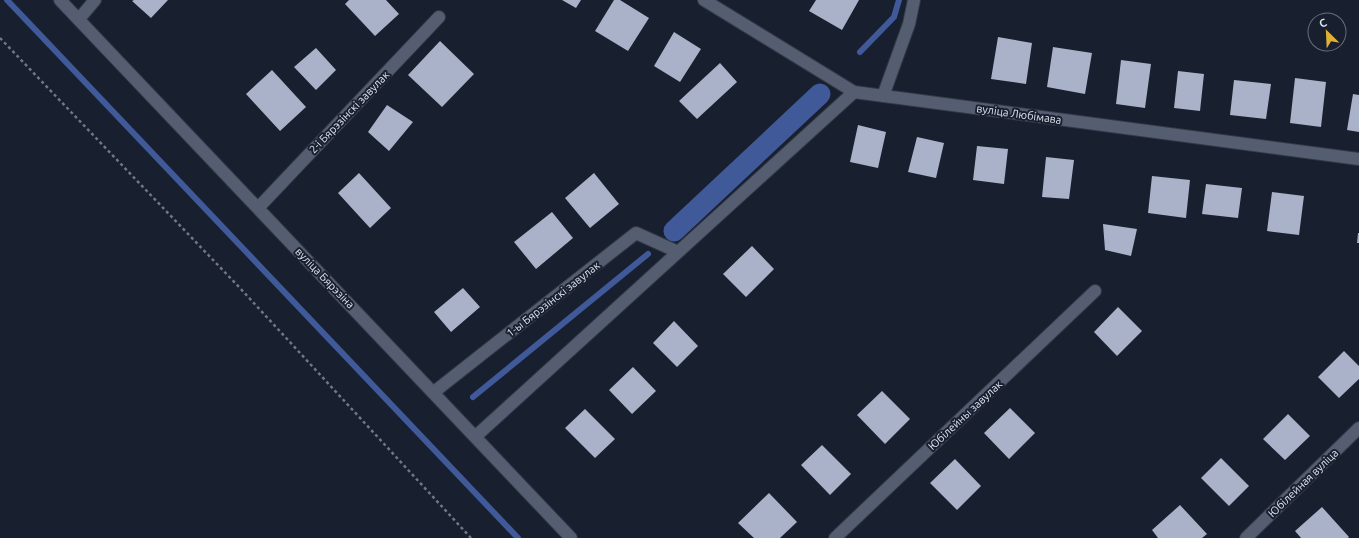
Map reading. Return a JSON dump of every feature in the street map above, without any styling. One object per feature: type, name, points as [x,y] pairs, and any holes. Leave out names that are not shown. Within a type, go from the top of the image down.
[{"type":"street","name":"вуліца Бярэзіна","points":[[60,0],[476,436],[571,538]]},
{"type":"street","points":[[79,19],[95,0]]},
{"type":"street","name":"вуліца Любімава","points":[[704,0],[854,92],[1359,159]]},
{"type":"street","points":[[883,96],[909,24],[914,0]]},
{"type":"street","name":"2-і Бярэзінскі завулак","points":[[258,208],[439,17]]},
{"type":"street","points":[[476,436],[854,92]]},
{"type":"street","name":"1-ы Бярэзінскі завулак","points":[[434,392],[636,234],[678,252]]},
{"type":"street","name":"Юбілейны завулак","points":[[835,538],[1095,291]]},
{"type":"street","name":"Юбілейная вуліца","points":[[1246,538],[1359,428]]},
{"type":"path","points":[[0,38],[239,287],[471,538]]},
{"type":"building","points":[[168,0],[151,18],[132,1]]},
{"type":"building","points":[[349,0],[386,0],[399,14],[375,36],[345,4]]},
{"type":"building","points":[[562,0],[581,0],[576,8]]},
{"type":"building","points":[[614,0],[620,0],[649,18],[628,51],[595,31]]},
{"type":"building","points":[[816,0],[859,0],[842,30],[809,11]]},
{"type":"building","points":[[674,32],[701,49],[680,82],[654,66]]},
{"type":"building","points":[[998,37],[1032,43],[1026,84],[991,79]]},
{"type":"building","points":[[440,41],[474,74],[442,107],[408,75]]},
{"type":"building","points":[[1053,47],[1092,53],[1085,94],[1047,87]]},
{"type":"building","points":[[316,48],[336,70],[316,90],[294,67]]},
{"type":"building","points":[[1121,60],[1151,64],[1145,108],[1116,104]]},
{"type":"building","points":[[720,63],[737,82],[697,119],[679,101]]},
{"type":"building","points":[[272,70],[306,107],[280,131],[246,94]]},
{"type":"building","points":[[1178,71],[1204,74],[1200,111],[1174,108]]},
{"type":"building","points":[[1295,78],[1326,82],[1321,127],[1290,123]]},
{"type":"building","points":[[1234,80],[1271,84],[1266,119],[1230,115]]},
{"type":"building","points":[[1353,94],[1359,95],[1359,132],[1347,130]]},
{"type":"building","points":[[387,105],[413,122],[389,151],[368,132]]},
{"type":"building","points":[[858,125],[886,132],[878,168],[850,162]]},
{"type":"building","points":[[917,137],[944,143],[936,178],[908,172]]},
{"type":"building","points":[[977,146],[1008,149],[1004,184],[973,180]]},
{"type":"building","points":[[1046,157],[1074,160],[1069,199],[1042,197]]},
{"type":"building","points":[[359,173],[391,208],[370,228],[338,193]]},
{"type":"building","points":[[594,173],[619,204],[590,228],[565,198]]},
{"type":"building","points":[[1152,176],[1190,180],[1186,218],[1148,213]]},
{"type":"building","points":[[1206,184],[1242,188],[1238,218],[1202,214]]},
{"type":"building","points":[[1272,192],[1304,196],[1299,235],[1267,231]]},
{"type":"building","points":[[552,212],[573,238],[536,269],[514,242]]},
{"type":"building","points":[[1103,224],[1137,229],[1131,256],[1105,250]]},
{"type":"building","points":[[1358,233],[1359,243],[1357,243]]},
{"type":"building","points":[[752,246],[774,269],[746,297],[723,274]]},
{"type":"building","points":[[463,288],[480,307],[451,332],[434,312]]},
{"type":"building","points":[[1118,307],[1142,331],[1117,356],[1094,332]]},
{"type":"building","points":[[674,321],[698,346],[677,367],[653,343]]},
{"type":"building","points":[[1344,351],[1359,366],[1359,379],[1339,398],[1318,377]]},
{"type":"building","points":[[633,367],[656,391],[632,414],[609,390]]},
{"type":"building","points":[[882,391],[910,419],[885,444],[857,415]]},
{"type":"building","points":[[1010,408],[1035,433],[1009,459],[984,433]]},
{"type":"building","points":[[585,409],[615,439],[595,458],[565,428]]},
{"type":"building","points":[[1288,414],[1310,436],[1285,460],[1263,439]]},
{"type":"building","points":[[822,445],[851,474],[830,495],[801,465]]},
{"type":"building","points":[[1221,458],[1249,486],[1229,506],[1201,478]]},
{"type":"building","points":[[955,459],[981,486],[957,510],[930,483]]},
{"type":"building","points":[[769,493],[797,522],[780,538],[754,538],[738,523]]},
{"type":"building","points":[[1180,505],[1207,534],[1202,538],[1158,538],[1152,530]]},
{"type":"building","points":[[1322,507],[1349,537],[1348,538],[1301,538],[1295,531]]},
{"type":"waterway","points":[[7,0],[518,538]]},
{"type":"waterway","points":[[860,52],[894,17],[899,0]]},
{"type":"waterway","points":[[674,231],[820,94]]},
{"type":"waterway","points":[[473,397],[648,254]]}]
